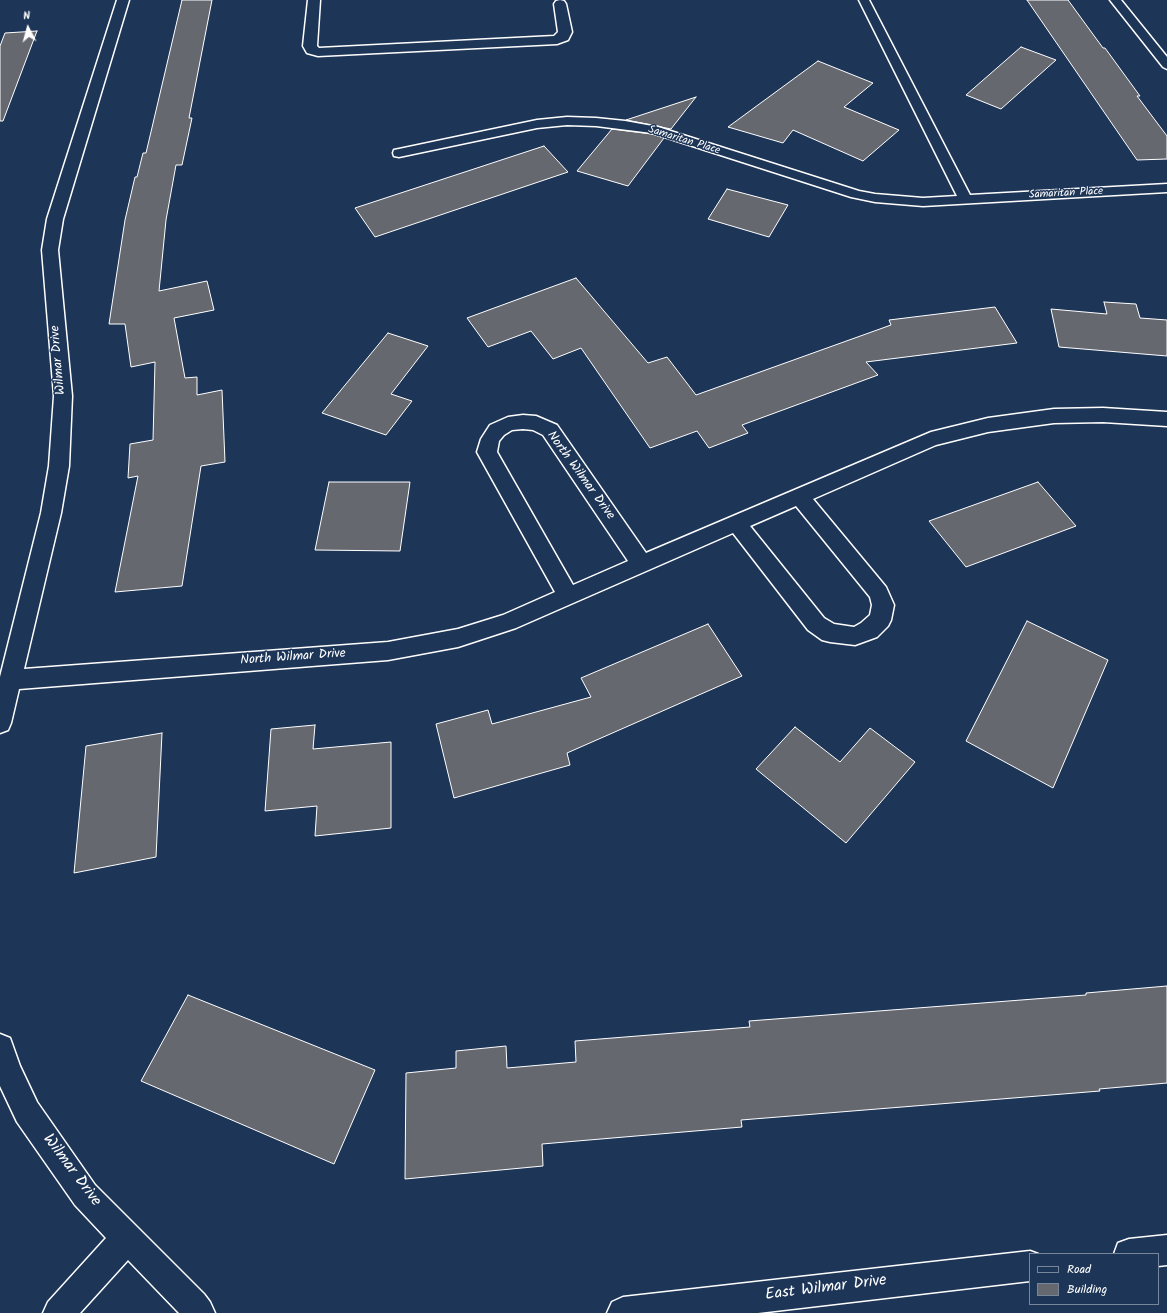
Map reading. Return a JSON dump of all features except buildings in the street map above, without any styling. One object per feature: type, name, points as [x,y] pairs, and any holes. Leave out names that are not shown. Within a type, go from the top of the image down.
[{"type":"street","name":"Wilmar Drive","points":[[0,723],[51,513],[59,466],[63,396],[50,250],[54,226],[123,0]]},
{"type":"street","points":[[314,0],[310,46],[312,50],[327,52],[557,40],[563,37],[565,32],[560,4]]},
{"type":"street","name":"North Wilmar Drive","points":[[11,680],[388,651],[458,638],[508,622],[931,439],[988,425],[1054,416],[1103,415],[1167,419]]},
{"type":"street","name":"North Wilmar Drive","points":[[568,596],[487,452],[490,439],[497,430],[508,424],[523,422],[536,423],[550,430],[642,564]]},
{"type":"street","points":[[737,524],[816,624],[830,633],[855,636],[869,630],[880,620],[883,605],[879,593],[799,496]]},
{"type":"street","name":"Wilmar Drive","points":[[0,1048],[7,1070],[27,1112],[85,1195],[193,1305],[199,1313]]},
{"type":"street","points":[[59,1313],[126,1238]]},
{"type":"street","points":[[1138,1253],[1167,1250]]},
{"type":"street","name":"East Wilmar Drive","points":[[622,1313],[1029,1266]]},
{"type":"lane","points":[[864,0],[966,200]]},
{"type":"lane","points":[[1115,0],[1167,65]]},
{"type":"lane","name":"Samaritan Place","points":[[399,153],[537,124],[596,122],[654,130],[856,194],[874,198],[924,202],[1167,188]]}]
